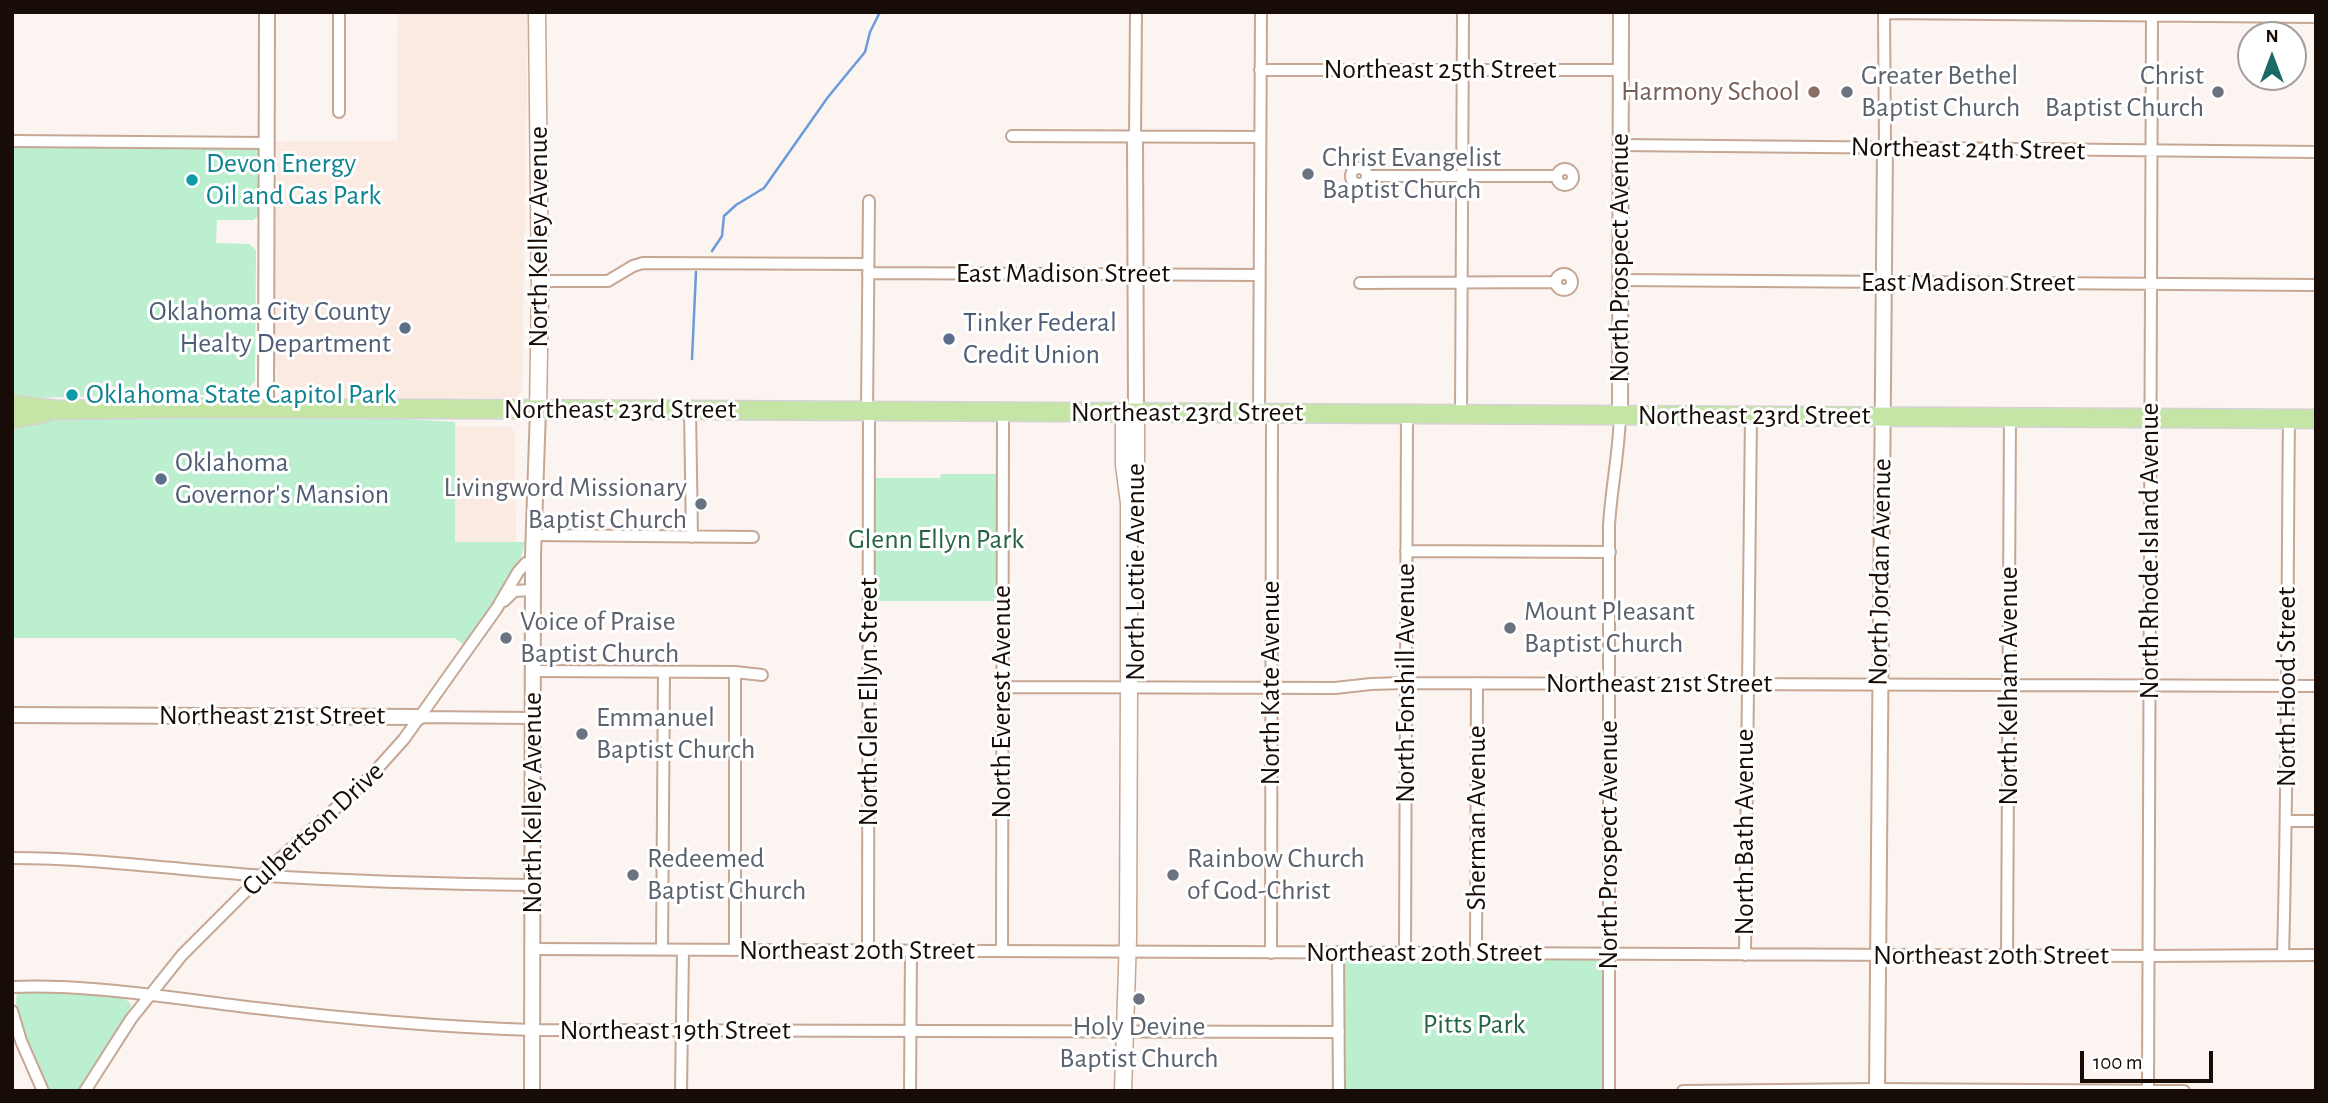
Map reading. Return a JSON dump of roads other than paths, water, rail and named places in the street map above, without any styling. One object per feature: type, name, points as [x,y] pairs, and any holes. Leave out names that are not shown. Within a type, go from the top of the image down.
[{"type":"main road","name":"North Kelley Avenue","points":[[537,12],[538,410]]},
{"type":"main road","name":"Northeast 23rd Street","points":[[12,405],[58,410],[1003,411],[2316,419]]},
{"type":"main road","name":"Northeast 23rd Street","points":[[12,419],[58,410]]},
{"type":"main road","name":"North Lottie Avenue","points":[[1123,1091],[1129,1032],[1131,952],[1132,687],[1129,503],[1124,465],[1130,413]]},
{"type":"main road","name":"North Lottie Avenue","points":[[1129,1032],[1134,1091]]},
{"type":"street","points":[[267,12],[267,409]]},
{"type":"street","points":[[339,12],[339,112]]},
{"type":"street","name":"North Lottie Avenue","points":[[1130,413],[1135,274],[1136,12]]},
{"type":"street","name":"North Kate Avenue","points":[[1261,12],[1259,275],[1266,413],[1272,688],[1271,953]]},
{"type":"street","points":[[1461,414],[1463,12]]},
{"type":"street","name":"North Prospect Avenue","points":[[1609,1091],[1610,502],[1618,451],[1620,415],[1621,12]]},
{"type":"street","points":[[1884,13],[2316,17]]},
{"type":"street","name":"North Jordan Avenue","points":[[1877,1090],[1884,13]]},
{"type":"street","name":"North Rhode Island Avenue","points":[[2148,1091],[2152,15]]},
{"type":"street","name":"Northeast 25th Street","points":[[1260,69],[1620,70]]},
{"type":"street","points":[[1013,136],[1260,137]]},
{"type":"street","points":[[12,141],[267,143]]},
{"type":"street","name":"Northeast 24th Street","points":[[1620,145],[2316,152]]},
{"type":"street","points":[[1367,176],[1557,176]]},
{"type":"street","name":"North Glen Ellyn Street","points":[[868,950],[869,201]]},
{"type":"street","name":"East Madison Street","points":[[539,281],[608,281],[643,263],[1259,275]]},
{"type":"street","name":"East Madison Street","points":[[1620,280],[2316,285]]},
{"type":"street","points":[[1360,282],[1556,282]]},
{"type":"street","name":"North Kelley Avenue","points":[[532,1091],[533,535],[538,410]]},
{"type":"street","points":[[690,410],[692,537]]},
{"type":"street","name":"North Everest Avenue","points":[[1002,951],[1003,411]]},
{"type":"street","name":"North Fonshill Avenue","points":[[1405,953],[1407,413]]},
{"type":"street","name":"North Bath Avenue","points":[[1745,955],[1751,415]]},
{"type":"street","name":"North Kelham Avenue","points":[[2007,955],[2010,417]]},
{"type":"street","name":"North Hood Street","points":[[2283,955],[2287,821],[2289,418]]},
{"type":"street","points":[[533,535],[753,537]]},
{"type":"street","points":[[1406,551],[1610,552]]},
{"type":"street","name":"Culbertson Drive","points":[[85,1091],[149,996],[199,937],[369,778],[404,739],[497,608],[518,572],[526,564],[533,563]]},
{"type":"street","points":[[497,608],[514,591],[533,590]]},
{"type":"street","points":[[533,671],[735,671],[762,675]]},
{"type":"street","points":[[734,950],[735,671]]},
{"type":"street","points":[[662,950],[664,673]]},
{"type":"street","name":"Northeast 21st Street","points":[[1002,687],[1342,688],[1405,683],[2316,686]]},
{"type":"street","name":"Sherman Avenue","points":[[1476,953],[1478,683]]},
{"type":"street","name":"Northeast 21st Street","points":[[12,715],[532,718]]},
{"type":"street","points":[[2287,821],[2316,821]]},
{"type":"street","points":[[12,858],[98,860],[262,876],[400,883],[533,885]]},
{"type":"street","name":"Northeast 20th Street","points":[[532,949],[2148,957],[2316,955]]},
{"type":"street","points":[[681,1091],[683,950]]},
{"type":"street","points":[[910,1091],[911,951]]},
{"type":"street","points":[[1338,952],[1339,1091]]},
{"type":"street","name":"Northeast 19th Street","points":[[12,987],[68,988],[408,1024],[532,1030],[1339,1032]]},
{"type":"street","points":[[12,1011],[21,1041],[43,1091]]},
{"type":"street","points":[[1683,1091],[2184,1091]]},
{"type":"waterway","points":[[712,251],[722,236],[724,216],[736,205],[764,188],[828,97],[865,52],[870,32],[880,12]]},
{"type":"waterway","points":[[692,359],[696,272]]},
{"type":"place","name":"Harmony School","points":[[1814,92]]},
{"type":"place","name":"Greater Bethel Baptist Church","points":[[1847,92]]},
{"type":"place","name":"Christ Baptist Church","points":[[2218,92]]},
{"type":"place","name":"Christ Evangelist Baptist Church","points":[[1308,174]]},
{"type":"place","name":"Devon Energy Oil and Gas Park","points":[[192,180]]},
{"type":"place","name":"Oklahoma City County Healty Department","points":[[405,328]]},
{"type":"place","name":"Tinker Federal Credit Union","points":[[949,339]]},
{"type":"place","name":"Oklahoma State Capitol Park","points":[[72,395]]},
{"type":"place","name":"Oklahoma Governor's Mansion","points":[[161,479]]},
{"type":"place","name":"Livingword Missionary Baptist Church","points":[[701,504]]},
{"type":"place","name":"Mount Pleasant Baptist Church","points":[[1510,628]]},
{"type":"place","name":"Voice of Praise Baptist Church","points":[[506,638]]},
{"type":"place","name":"Emmanuel Baptist Church","points":[[582,734]]},
{"type":"place","name":"Redeemed Baptist Church","points":[[633,875]]},
{"type":"place","name":"Rainbow Church of God-Christ","points":[[1173,875]]},
{"type":"place","name":"Holy Devine Baptist Church","points":[[1139,999]]},
{"type":"park label","name":"Glenn Ellyn Park","points":[[936,540]]},
{"type":"park label","name":"Pitts Park","points":[[1474,1025]]}]
